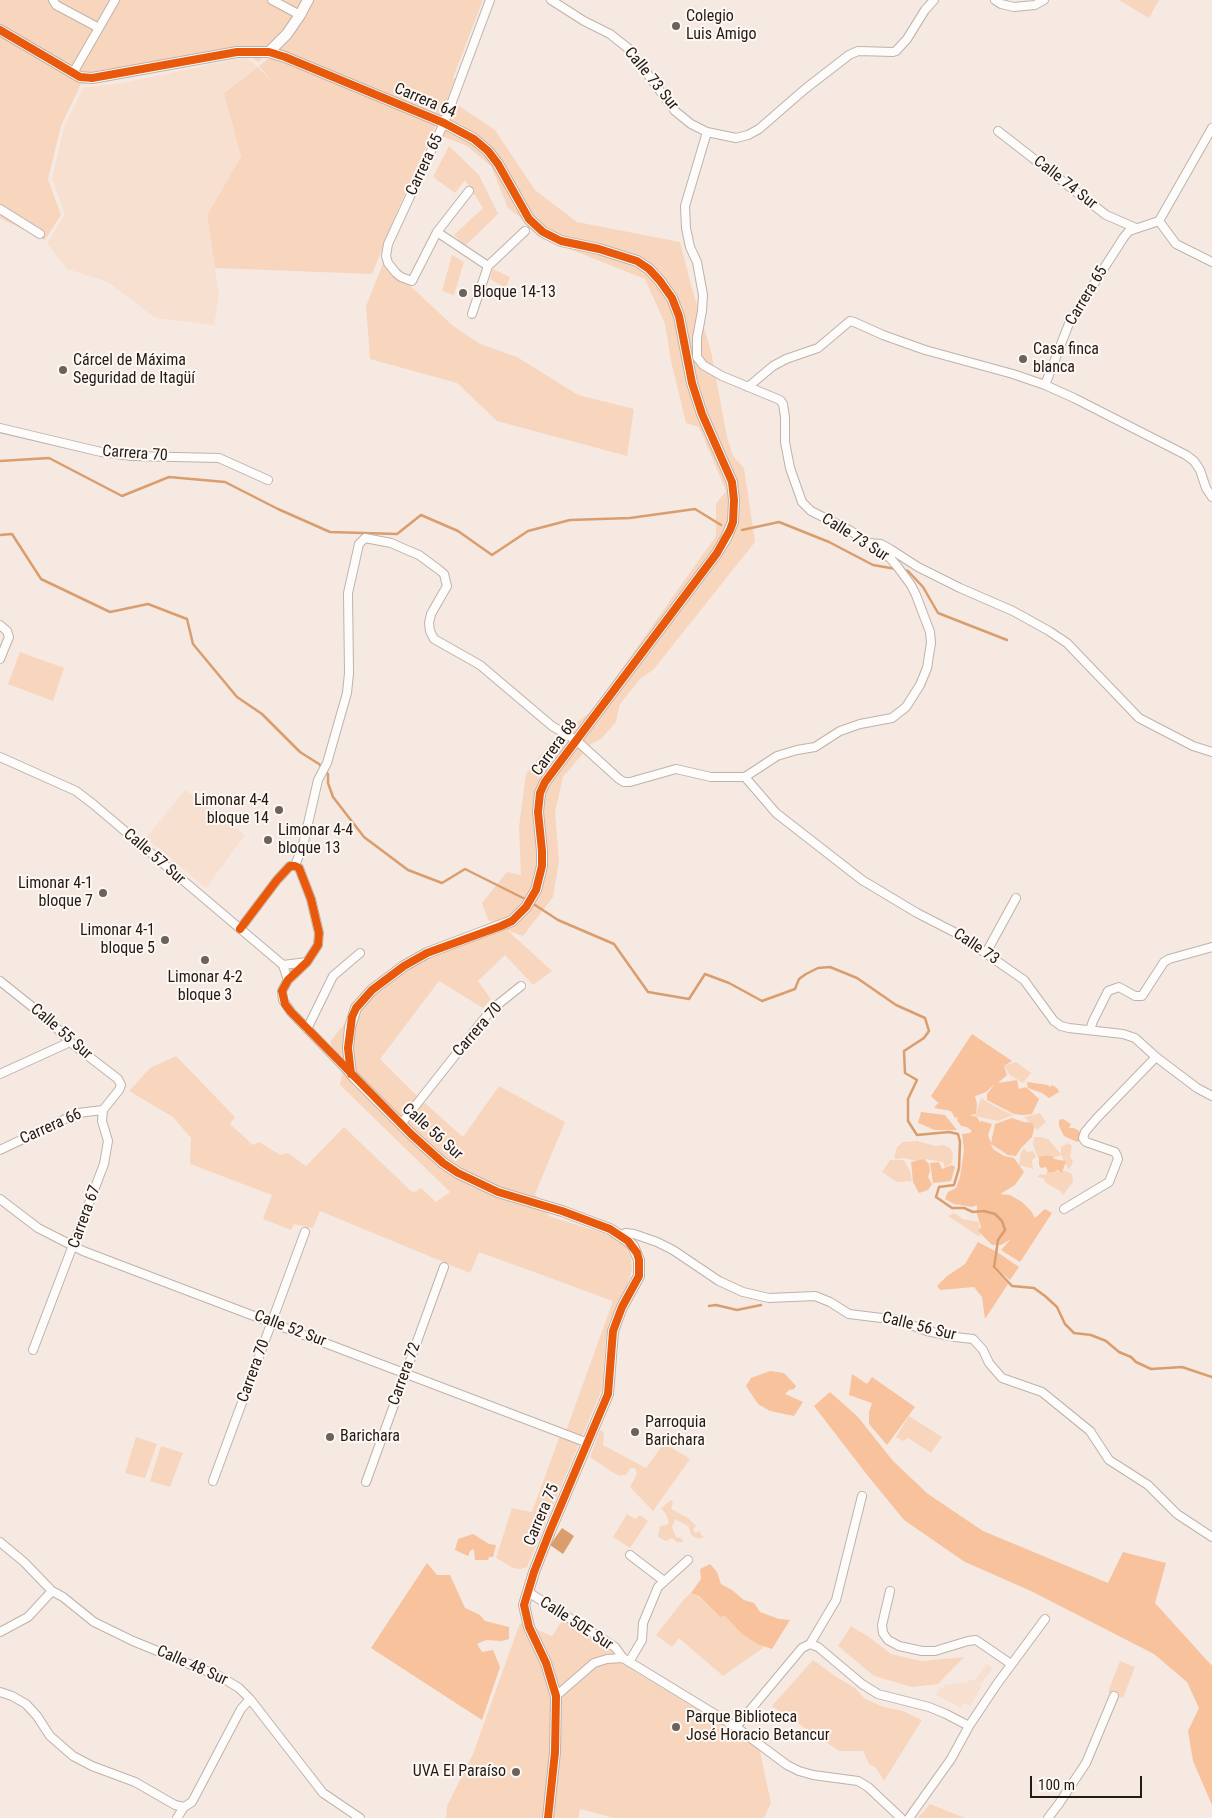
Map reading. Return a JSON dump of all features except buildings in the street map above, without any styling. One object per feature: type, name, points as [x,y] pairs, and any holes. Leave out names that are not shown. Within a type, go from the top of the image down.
[{"type":"street","points":[[53,0],[56,5],[100,28]]},
{"type":"street","points":[[73,73],[115,0]]},
{"type":"street","points":[[272,0],[300,15]]},
{"type":"street","points":[[269,52],[287,34],[308,0]]},
{"type":"street","name":"Carrera 65","points":[[437,232],[412,281],[401,277],[392,268],[386,256],[388,244],[444,123],[490,0]]},
{"type":"street","name":"Calle 73 Sur","points":[[551,0],[584,21],[610,34],[624,45],[637,59],[675,111],[690,124],[707,132],[685,206],[686,228],[690,247],[698,262],[703,295],[696,352],[703,365],[722,376],[780,400],[783,404],[785,417],[790,468],[795,486],[806,507],[868,542],[898,566],[916,595],[930,632],[931,643],[927,668],[920,685],[906,707],[892,718],[840,731],[815,747],[777,756],[745,777]]},
{"type":"street","points":[[707,132],[736,138],[748,135],[759,129],[805,89],[849,56],[858,51],[896,51],[908,39],[925,10],[934,0]]},
{"type":"street","points":[[995,0],[1001,4],[1014,7],[1035,5],[1044,0]]},
{"type":"street","name":"Carrera 64","points":[[0,30],[80,77],[92,78],[237,52],[269,52],[444,123],[474,139],[488,150],[498,164],[528,219],[543,232],[561,241],[599,249],[637,261],[649,269],[660,281],[672,298],[679,316],[692,383],[702,414]]},
{"type":"street","points":[[1212,128],[1159,221],[1176,244],[1212,262]]},
{"type":"street","name":"Calle 74 Sur","points":[[998,131],[1106,215],[1136,228]]},
{"type":"street","points":[[469,191],[437,232],[488,266]]},
{"type":"street","points":[[0,209],[40,234]]},
{"type":"street","name":"Carrera 65","points":[[1045,385],[1070,320],[1124,237],[1129,231],[1159,221]]},
{"type":"street","points":[[472,314],[488,266],[525,231]]},
{"type":"street","points":[[748,387],[773,366],[825,344],[850,321],[925,350],[1013,374],[1045,385],[1186,455],[1194,461],[1200,470],[1206,488],[1212,497]]},
{"type":"street","name":"Carrera 68","points":[[351,1074],[348,1048],[352,1017],[356,1008],[372,990],[404,966],[427,953],[512,921],[526,907],[539,881],[542,851],[538,812],[540,793],[548,776],[712,560],[730,530],[733,522],[734,500],[732,482],[702,414]]},
{"type":"street","name":"Carrera 70","points":[[0,428],[101,452],[132,456],[219,458],[268,480]]},
{"type":"street","points":[[295,866],[304,841],[321,773],[327,764],[347,693],[350,673],[348,594],[359,544],[365,538],[391,543],[419,555],[444,574],[447,586],[434,606],[429,623],[434,639],[480,665],[552,726],[576,740],[624,782],[639,780],[676,769],[711,777],[745,777]]},
{"type":"street","points":[[868,542],[890,548],[918,567],[1013,611],[1049,631],[1067,643],[1138,718],[1194,746],[1212,752]]},
{"type":"street","points":[[0,625],[7,631],[9,637],[0,659]]},
{"type":"street","name":"Calle 57 Sur","points":[[0,757],[76,791],[283,965]]},
{"type":"street","name":"Calle 73","points":[[745,777],[776,813],[862,880],[917,913],[958,934],[1024,980],[1054,1021],[1061,1026],[1123,1034],[1135,1038],[1156,1057],[1197,1088],[1212,1096]]},
{"type":"street","points":[[240,929],[277,880],[290,866],[295,866],[299,868],[311,899],[318,933],[318,945],[307,962],[288,980],[283,965],[307,962]]},
{"type":"street","points":[[986,953],[1016,898]]},
{"type":"street","points":[[1090,1030],[1108,991],[1119,987],[1135,996],[1142,996],[1164,962],[1212,948]]},
{"type":"street","points":[[307,1029],[333,976],[360,953]]},
{"type":"street","name":"Calle 56 Sur","points":[[288,980],[282,991],[283,1000],[291,1012],[401,1124],[443,1163],[458,1173],[498,1192],[562,1212],[622,1235],[626,1233],[634,1234],[657,1242],[673,1250],[719,1281],[743,1292],[769,1298],[815,1296],[830,1302],[849,1314],[898,1320],[927,1331],[955,1338],[974,1339],[983,1350],[988,1363],[1002,1378],[1042,1392],[1090,1431],[1109,1460],[1148,1485],[1178,1514],[1212,1538]]},
{"type":"street","name":"Calle 55 Sur","points":[[0,981],[37,1010],[70,1042],[118,1079],[121,1085],[119,1090],[103,1110]]},
{"type":"street","name":"Carrera 70","points":[[401,1124],[491,1010],[521,986]]},
{"type":"street","points":[[0,1074],[70,1042]]},
{"type":"street","points":[[1064,1209],[1109,1182],[1118,1159],[1117,1156],[1115,1152],[1086,1142],[1083,1138],[1085,1132],[1156,1057]]},
{"type":"street","name":"Carrera 66","points":[[0,1150],[78,1112],[103,1110]]},
{"type":"street","name":"Carrera 67","points":[[33,1350],[104,1164],[108,1141],[102,1121],[103,1110]]},
{"type":"street","name":"Calle 52 Sur","points":[[0,1199],[38,1228],[74,1246],[588,1443]]},
{"type":"street","name":"Carrera 70","points":[[213,1481],[305,1232]]},
{"type":"street","name":"Carrera 75","points":[[548,1818],[555,1752],[556,1696],[546,1663],[529,1627],[524,1606],[550,1531],[608,1394],[613,1331],[622,1307],[639,1276],[637,1253],[622,1235]]},
{"type":"street","name":"Carrera 72","points":[[366,1482],[444,1266]]},
{"type":"street","points":[[736,1727],[802,1648],[810,1644],[836,1600],[862,1496]]},
{"type":"street","name":"Calle 48 Sur","points":[[0,1542],[24,1562],[52,1591],[103,1628],[221,1677],[239,1688],[250,1699],[324,1794],[360,1818]]},
{"type":"street","points":[[630,1555],[664,1581]]},
{"type":"street","points":[[626,1660],[642,1640],[643,1623],[658,1587],[688,1560]]},
{"type":"street","points":[[0,1632],[28,1617],[52,1591]]},
{"type":"street","points":[[890,1591],[882,1625],[883,1633],[894,1643],[899,1646],[935,1652],[976,1640],[1011,1664]]},
{"type":"street","name":"Calle 50E Sur","points":[[528,1592],[615,1647],[626,1660],[736,1727],[787,1765],[799,1771],[858,1781],[868,1787],[901,1818]]},
{"type":"street","points":[[909,1818],[951,1759],[969,1726],[1011,1664],[1045,1619]]},
{"type":"street","points":[[810,1644],[818,1647],[862,1684],[878,1694],[938,1710],[969,1726]]},
{"type":"street","name":"Calle 50E Sur","points":[[556,1696],[594,1663],[607,1659],[626,1660]]},
{"type":"street","points":[[0,1692],[26,1704],[37,1716],[50,1736],[72,1756],[92,1766],[135,1782],[175,1805],[184,1807]]},
{"type":"street","points":[[1048,1818],[1086,1763],[1114,1696]]},
{"type":"street","points":[[177,1818],[184,1807],[192,1802],[241,1709],[250,1699]]},
{"type":"shaded area","points":[[0,0],[483,0],[442,112],[402,200],[372,274],[215,268],[207,215],[241,157],[224,93],[258,67],[275,85],[259,66],[283,46],[278,43],[258,62],[246,53],[109,81],[81,84],[61,126],[48,179],[61,215],[45,240],[0,218]]},
{"type":"shaded area","points":[[1119,0],[1159,0],[1149,18]]},
{"type":"shaded area","points":[[246,57],[258,67],[224,93],[241,157],[207,215],[219,294],[214,325],[155,318],[108,282],[67,269],[47,243],[65,214],[52,178],[65,124],[84,87],[118,84]]},
{"type":"shaded area","points":[[449,99],[495,130],[535,190],[577,222],[680,242],[711,351],[727,437],[733,456],[744,468],[755,542],[653,670],[641,678],[620,704],[616,722],[601,739],[591,744],[563,777],[555,812],[559,861],[553,897],[523,936],[507,930],[552,971],[533,985],[505,955],[478,981],[491,999],[483,1008],[439,981],[380,1059],[416,1095],[463,1137],[499,1086],[565,1122],[535,1194],[549,1216],[618,1239],[627,1249],[631,1259],[632,1270],[625,1292],[616,1306],[606,1338],[602,1389],[527,1567],[520,1569],[513,1568],[496,1558],[512,1508],[532,1512],[559,1438],[566,1431],[613,1301],[479,1252],[470,1273],[320,1211],[313,1228],[294,1224],[291,1230],[263,1219],[272,1195],[190,1164],[191,1138],[173,1117],[129,1091],[150,1068],[176,1056],[235,1117],[230,1124],[253,1145],[259,1142],[280,1155],[288,1153],[306,1166],[344,1127],[411,1191],[415,1192],[421,1188],[436,1202],[450,1192],[340,1085],[342,1073],[330,1042],[375,993],[425,959],[502,927],[488,920],[482,903],[507,872],[521,875],[519,827],[526,774],[554,738],[591,712],[716,536],[716,504],[726,491],[699,427],[686,423],[671,361],[665,324],[645,279],[552,242],[508,208],[491,166],[467,146],[435,133]]},
{"type":"shaded area","points":[[449,146],[479,175],[498,214],[465,246],[454,235],[483,208],[465,180],[455,193],[433,177]]},
{"type":"shaded area","points":[[452,255],[464,262],[454,295],[442,291]]},
{"type":"shaded area","points":[[384,261],[393,276],[403,279],[452,325],[480,344],[517,357],[578,395],[634,409],[627,456],[497,421],[457,383],[370,359],[366,306]]},
{"type":"shaded area","points":[[493,269],[510,277],[506,288],[490,279]]},
{"type":"shaded area","points":[[20,652],[64,668],[53,701],[8,684]]},
{"type":"shaded area","points":[[185,790],[245,835],[206,888],[146,838]]},
{"type":"shaded area","points":[[972,1034],[1012,1061],[1004,1066],[1007,1075],[998,1083],[1017,1080],[1019,1089],[1026,1087],[1039,1099],[1032,1114],[1014,1114],[987,1100],[987,1094],[995,1084],[986,1092],[975,1096],[977,1104],[976,1114],[970,1115],[977,1117],[980,1122],[992,1124],[988,1135],[991,1143],[995,1124],[1012,1118],[1033,1123],[1032,1137],[1016,1156],[1008,1155],[991,1144],[993,1149],[1004,1156],[1014,1158],[1024,1172],[1015,1185],[1000,1194],[1010,1195],[1022,1202],[1035,1218],[1045,1209],[1052,1213],[1020,1262],[1001,1250],[1011,1239],[1001,1245],[992,1245],[978,1231],[981,1227],[977,1214],[977,1205],[972,1207],[954,1204],[945,1199],[948,1192],[956,1188],[960,1177],[964,1150],[962,1134],[972,1131],[967,1127],[961,1126],[957,1120],[958,1117],[955,1118],[951,1111],[934,1108],[939,1102],[931,1096]]},
{"type":"shaded area","points":[[1016,1062],[1031,1073],[1023,1083],[1010,1075],[1004,1066]]},
{"type":"shaded area","points":[[1027,1082],[1048,1085],[1050,1087],[1052,1085],[1059,1092],[1049,1098],[1042,1093],[1028,1088]]},
{"type":"shaded area","points":[[981,1098],[1013,1115],[998,1121],[975,1116]]},
{"type":"shaded area","points":[[921,1112],[945,1115],[957,1130],[935,1130],[918,1123]]},
{"type":"shaded area","points":[[1040,1113],[1046,1122],[1037,1130],[1024,1117]]},
{"type":"shaded area","points":[[1063,1119],[1071,1124],[1069,1128],[1079,1131],[1082,1136],[1081,1140],[1077,1142],[1064,1136],[1059,1126],[1059,1120]]},
{"type":"shaded area","points":[[1034,1137],[1048,1139],[1061,1154],[1061,1147],[1068,1143],[1072,1146],[1070,1157],[1073,1161],[1069,1170],[1061,1155],[1053,1158],[1038,1158],[1033,1145]]},
{"type":"shaded area","points":[[918,1141],[935,1146],[944,1145],[950,1148],[953,1154],[952,1163],[945,1168],[943,1162],[925,1159],[921,1162],[904,1158],[894,1159],[897,1147],[903,1142]]},
{"type":"shaded area","points":[[1024,1148],[1027,1152],[1033,1151],[1036,1157],[1032,1160],[1033,1169],[1019,1165],[1021,1152]]},
{"type":"shaded area","points":[[1052,1156],[1054,1159],[1066,1161],[1062,1173],[1058,1170],[1048,1172],[1046,1167],[1041,1168],[1039,1157]]},
{"type":"shaded area","points":[[924,1159],[929,1164],[930,1171],[928,1177],[932,1184],[928,1190],[919,1193],[913,1182],[911,1162]]},
{"type":"shaded area","points":[[890,1160],[904,1160],[910,1171],[912,1181],[897,1182],[882,1172]]},
{"type":"shaded area","points":[[939,1162],[942,1169],[952,1165],[955,1167],[951,1181],[933,1183],[930,1163]]},
{"type":"shaded area","points":[[1066,1171],[1072,1174],[1073,1182],[1063,1195],[1060,1191],[1046,1183],[1043,1178],[1037,1177],[1040,1174],[1046,1175],[1047,1172]]},
{"type":"shaded area","points":[[954,1213],[963,1219],[979,1222],[980,1237],[948,1216]]},
{"type":"shaded area","points":[[978,1242],[995,1251],[993,1268],[1008,1284],[985,1319],[982,1297],[974,1287],[940,1290],[937,1286],[947,1276],[965,1264]]},
{"type":"shaded area","points":[[997,1252],[1019,1267],[1010,1280],[994,1267]]},
{"type":"shaded area","points":[[770,1371],[784,1373],[796,1386],[785,1394],[803,1402],[794,1416],[770,1411],[758,1404],[746,1386],[751,1378]]},
{"type":"shaded area","points":[[852,1374],[867,1384],[872,1377],[915,1407],[887,1445],[869,1424],[869,1412],[872,1403],[849,1395]]},
{"type":"shaded area","points":[[830,1392],[858,1417],[893,1461],[928,1494],[983,1531],[1108,1583],[1123,1552],[1166,1563],[1155,1603],[1212,1666],[1212,1805],[1193,1761],[1188,1731],[1199,1708],[1187,1682],[1154,1654],[1031,1591],[965,1562],[904,1520],[814,1406]]},
{"type":"shaded area","points":[[909,1416],[942,1437],[931,1453],[908,1438],[903,1441],[896,1437]]},
{"type":"shaded area","points":[[600,1430],[604,1432],[603,1445],[646,1468],[664,1443],[690,1459],[653,1511],[630,1487],[637,1474],[635,1468],[630,1468],[627,1474],[620,1476],[590,1457]]},
{"type":"shaded area","points":[[136,1437],[157,1444],[145,1478],[125,1473]]},
{"type":"shaded area","points":[[161,1446],[183,1453],[170,1487],[150,1481]]},
{"type":"shaded area","points":[[671,1500],[673,1503],[671,1509],[688,1518],[696,1526],[693,1530],[695,1533],[701,1531],[700,1534],[704,1537],[700,1539],[692,1536],[688,1526],[675,1519],[672,1527],[676,1537],[681,1538],[684,1542],[677,1542],[672,1538],[666,1541],[658,1537],[660,1526],[667,1525],[669,1522],[661,1508]]},
{"type":"shaded area","points":[[627,1514],[635,1519],[640,1515],[648,1521],[630,1548],[613,1537]]},
{"type":"shaded area","points":[[562,1528],[574,1536],[563,1554],[550,1545]]},
{"type":"shaded area","points":[[473,1534],[489,1544],[496,1545],[493,1557],[489,1557],[488,1560],[475,1560],[474,1549],[470,1551],[468,1556],[455,1550],[458,1539]]},
{"type":"shaded area","points":[[427,1563],[437,1575],[450,1575],[465,1608],[480,1615],[485,1621],[509,1627],[509,1639],[501,1641],[486,1640],[477,1644],[482,1652],[493,1650],[500,1667],[482,1720],[371,1648]]},
{"type":"shaded area","points":[[710,1564],[717,1572],[721,1584],[744,1600],[754,1603],[760,1612],[779,1619],[790,1620],[772,1649],[757,1644],[742,1634],[725,1616],[720,1617],[699,1596],[691,1593],[701,1579],[700,1569]]},
{"type":"shaded area","points":[[691,1593],[698,1596],[720,1617],[725,1616],[742,1634],[763,1646],[763,1648],[723,1676],[679,1638],[672,1647],[656,1635]]},
{"type":"shaded area","points":[[563,1619],[609,1649],[634,1671],[759,1747],[771,1803],[764,1818],[614,1818],[580,1809],[578,1818],[446,1818],[447,1806],[473,1754],[520,1623],[552,1636]]},
{"type":"shaded area","points":[[851,1626],[891,1654],[922,1661],[964,1657],[938,1684],[912,1687],[874,1676],[838,1646]]},
{"type":"shaded area","points":[[813,1660],[855,1688],[865,1699],[884,1707],[903,1711],[922,1720],[884,1781],[876,1768],[869,1764],[863,1751],[839,1751],[772,1706]]},
{"type":"shaded area","points":[[1120,1661],[1135,1667],[1123,1698],[1108,1692]]},
{"type":"shaded area","points":[[987,1664],[993,1668],[980,1685],[982,1686],[970,1706],[964,1703],[961,1708],[936,1695],[940,1687],[944,1688],[944,1685],[967,1682],[969,1679],[974,1681]]},
{"type":"shaded area","points":[[930,1804],[965,1818],[918,1818]]},
{"type":"waterway","points":[[0,461],[49,458],[122,496],[169,477],[225,482],[278,509],[330,532],[397,534],[421,515],[458,531],[492,555],[528,531],[570,520],[630,518],[695,509],[721,525]]},
{"type":"waterway","points":[[742,530],[779,522],[829,542],[873,565],[896,569]]},
{"type":"waterway","points":[[0,535],[12,534],[41,579],[110,612],[148,604],[187,619],[193,644],[237,697],[262,714],[300,752],[319,764],[328,774],[328,783],[333,797],[364,837],[408,870],[442,883],[465,869],[527,900]]},
{"type":"waterway","points":[[903,570],[908,571],[923,587],[938,613],[1007,640]]},
{"type":"waterway","points":[[532,903],[558,920],[614,944],[648,992],[689,999],[705,974],[729,983],[762,1001],[795,989],[799,979],[806,974],[818,968],[830,967],[857,978],[896,1005],[925,1018],[929,1031],[924,1038],[904,1051],[905,1073],[917,1080],[908,1099],[908,1121],[917,1135],[949,1132],[958,1134],[960,1142],[959,1168],[954,1185],[939,1187],[936,1197],[952,1208],[964,1208],[973,1212],[984,1211],[995,1214],[1002,1221],[1005,1230],[998,1240],[994,1267],[1012,1286],[1034,1288],[1045,1296],[1057,1307],[1065,1324],[1074,1333],[1091,1335],[1106,1341],[1119,1352],[1151,1369],[1182,1367],[1212,1377]]},
{"type":"waterway","points":[[709,1306],[716,1305],[737,1310],[761,1305]]},
{"type":"cycle path","points":[[0,30],[80,77],[92,78],[237,52],[269,52],[444,123],[474,139],[488,151],[498,164],[529,219],[543,232],[561,241],[599,249],[637,261],[649,269],[660,281],[672,298],[679,316],[692,383],[702,414],[732,482],[734,500],[733,522],[730,530],[717,553],[545,782],[540,793],[538,812],[542,866],[536,890],[526,907],[512,921],[427,953],[404,966],[372,990],[356,1008],[352,1017],[348,1048],[351,1074]]},
{"type":"cycle path","points":[[240,929],[290,866],[299,868],[311,899],[319,933],[318,945],[307,962],[288,980],[282,991],[285,1004],[291,1012],[411,1134],[443,1163],[458,1173],[498,1192],[562,1211],[610,1229],[628,1241],[637,1253],[639,1276],[622,1307],[613,1331],[608,1394],[550,1531],[534,1572],[524,1605],[529,1627],[546,1663],[556,1696],[555,1752],[548,1818]]},
{"type":"place","name":"Colegio Luis Amigo","points":[[676,26]]},
{"type":"place","name":"Bloque 14-13","points":[[463,293]]},
{"type":"place","name":"Casa finca blanca","points":[[1023,359]]},
{"type":"place","name":"Cárcel de Máxima Seguridad de Itagüí","points":[[63,370]]},
{"type":"place","name":"Limonar 4-4 bloque 14","points":[[279,810]]},
{"type":"place","name":"Limonar 4-4 bloque 13","points":[[268,840]]},
{"type":"place","name":"Limonar 4-1 bloque 7","points":[[103,893]]},
{"type":"place","name":"Limonar 4-1 bloque 5","points":[[165,940]]},
{"type":"place","name":"Limonar 4-2 bloque 3","points":[[205,960]]},
{"type":"place","name":"Parroquia Barichara","points":[[635,1432]]},
{"type":"place","name":"Barichara","points":[[330,1437]]},
{"type":"place","name":"Parque Biblioteca José Horacio Betancur","points":[[676,1727]]},
{"type":"place","name":"UVA El Paraíso","points":[[516,1772]]}]
